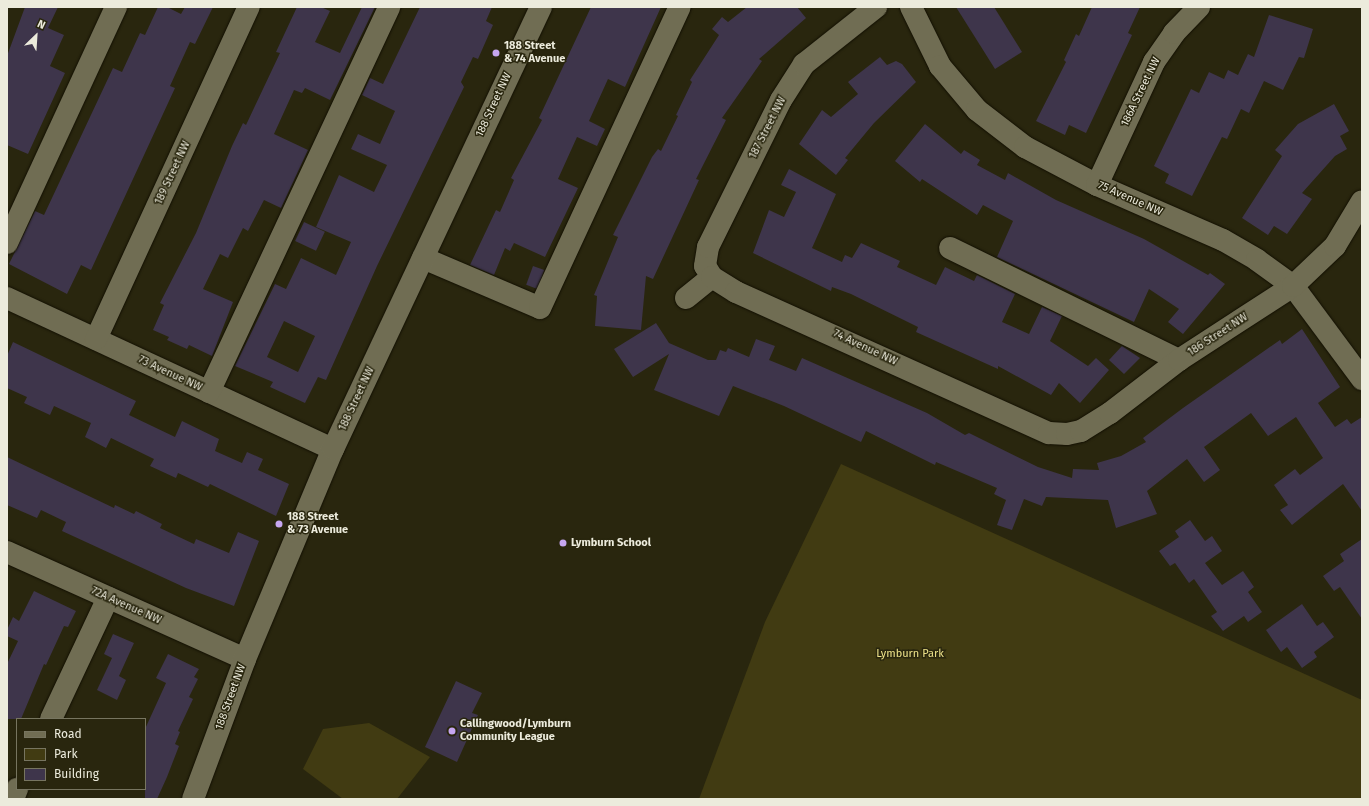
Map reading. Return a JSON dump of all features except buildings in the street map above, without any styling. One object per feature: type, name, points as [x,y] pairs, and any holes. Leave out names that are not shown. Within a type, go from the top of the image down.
[{"type":"street","points":[[7,243],[116,7]]},
{"type":"street","name":"189 Street NW","points":[[96,339],[249,7]]},
{"type":"street","points":[[209,392],[389,7]]},
{"type":"street","name":"188 Street NW","points":[[193,799],[245,659],[334,449],[541,7]]},
{"type":"street","points":[[423,258],[540,308],[680,7]]},
{"type":"street","name":"187 Street NW","points":[[712,277],[705,266],[708,247],[785,94],[804,64],[876,7]]},
{"type":"street","name":"75 Avenue NW","points":[[911,7],[940,66],[977,110],[1025,148],[1097,185],[1223,240],[1293,286],[1362,379]]},
{"type":"street","name":"186A Street NW","points":[[1097,185],[1154,62],[1174,33],[1199,7]]},
{"type":"street","name":"186 Street NW","points":[[1049,433],[1068,434],[1081,431],[1110,413],[1179,360],[1293,286],[1335,246],[1362,201]]},
{"type":"street","points":[[950,248],[1179,360]]},
{"type":"street","points":[[686,298],[712,277]]},
{"type":"street","name":"74 Avenue NW","points":[[712,277],[736,292],[1049,433]]},
{"type":"street","name":"73 Avenue NW","points":[[7,298],[334,449]]},
{"type":"street","name":"72A Avenue NW","points":[[7,552],[245,659]]},
{"type":"street","points":[[50,718],[108,598]]},
{"type":"street","points":[[13,799],[18,790]]},
{"type":"green space","name":"Lymburn Park","points":[[841,464],[1362,700],[1362,796],[1360,799],[699,799],[765,622]]},
{"type":"green space","points":[[369,723],[430,757],[397,799],[343,799],[303,769],[323,729]]},
{"type":"place","name":"188 Street & 74 Avenue","points":[[496,53]]},
{"type":"place","name":"188 Street & 73 Avenue","points":[[279,524]]},
{"type":"place","name":"Lymburn School","points":[[563,543]]},
{"type":"place","name":"Callingwood/Lymburn Community League","points":[[452,731]]}]
